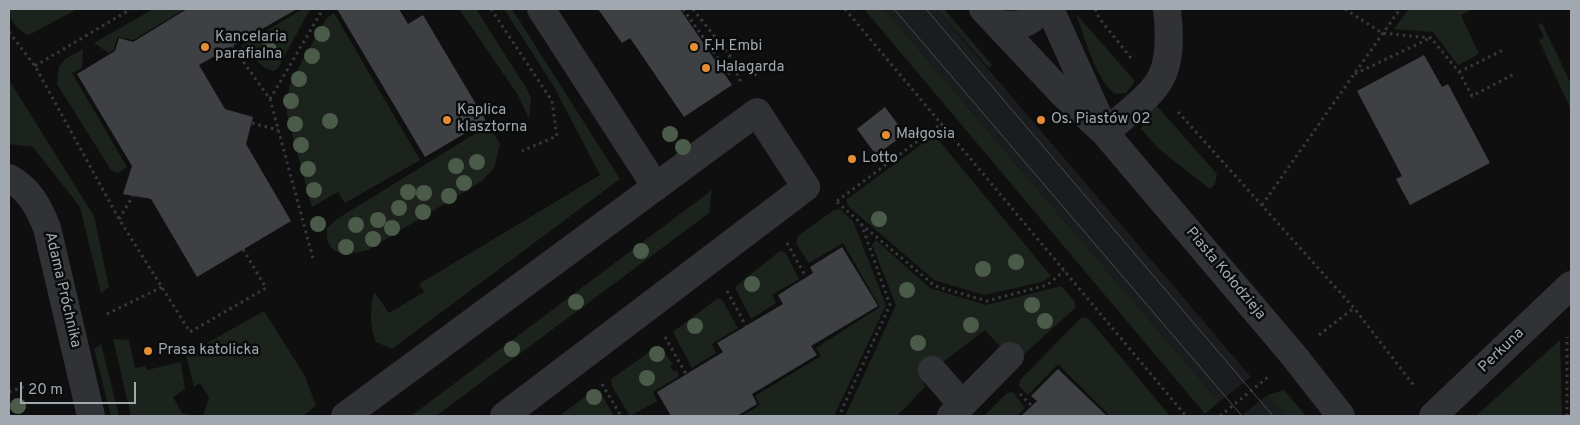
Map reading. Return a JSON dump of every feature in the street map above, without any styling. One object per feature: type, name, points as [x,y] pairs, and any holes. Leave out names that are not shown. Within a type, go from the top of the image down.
[{"type":"street","points":[[540,9],[656,187]]},
{"type":"street","name":"Piasta Kołodzieja","points":[[990,17],[1023,25],[1035,17],[1038,9]]},
{"type":"street","name":"Piasta Kołodzieja","points":[[1050,9],[1105,133]]},
{"type":"street","points":[[1105,133],[1160,82],[1169,55],[1170,36],[1167,9]]},
{"type":"street","name":"Piasta Kołodzieja","points":[[990,17],[1062,93],[1105,133],[1294,356],[1341,416]]},
{"type":"street","points":[[345,416],[756,112],[806,187],[504,416]]},
{"type":"street","name":"Adama Próchnika","points":[[9,178],[22,186],[36,203],[47,228],[91,416]]},
{"type":"street","name":"Perkuna","points":[[1433,416],[1571,285]]},
{"type":"street","points":[[932,370],[957,410],[1010,356]]},
{"type":"path","points":[[35,66],[131,9]]},
{"type":"path","points":[[270,99],[323,9]]},
{"type":"path","points":[[491,9],[552,101],[557,136],[522,151]]},
{"type":"path","points":[[683,9],[730,76]]},
{"type":"path","points":[[694,9],[729,55],[737,76]]},
{"type":"path","points":[[845,9],[1186,416]]},
{"type":"path","points":[[1095,9],[1099,18],[1134,62]]},
{"type":"path","points":[[1345,9],[1382,33],[1431,38],[1459,72],[1472,96],[1514,74]]},
{"type":"path","points":[[1262,205],[1400,9]]},
{"type":"path","points":[[9,32],[35,66],[119,219],[190,332],[266,288],[243,249]]},
{"type":"path","points":[[1353,75],[1431,38]]},
{"type":"path","points":[[232,46],[270,99],[314,262]]},
{"type":"path","points":[[1459,72],[1503,50]]},
{"type":"path","points":[[729,55],[750,67]]},
{"type":"path","points":[[1176,110],[1354,308],[1416,388]]},
{"type":"path","points":[[252,123],[278,130]]},
{"type":"path","points":[[837,202],[942,123]]},
{"type":"path","points":[[806,187],[832,197],[935,286],[987,301],[1047,285],[1064,271]]},
{"type":"path","points":[[119,219],[133,196]]},
{"type":"path","points":[[839,416],[890,305],[861,223]]},
{"type":"path","points":[[785,240],[806,278]]},
{"type":"path","points":[[724,286],[746,326]]},
{"type":"path","points":[[107,314],[162,287]]},
{"type":"path","points":[[1552,303],[1568,319],[1567,416]]},
{"type":"path","points":[[1318,336],[1354,308]]},
{"type":"path","points":[[662,332],[686,374]]},
{"type":"path","points":[[1220,416],[1271,375]]},
{"type":"path","points":[[600,379],[621,416]]},
{"type":"path","points":[[9,392],[29,385]]},
{"type":"shaded area","points":[[9,9],[77,9],[29,35],[15,25]]},
{"type":"shaded area","points":[[153,9],[185,9],[133,40],[117,37],[114,50],[109,53],[94,43]]},
{"type":"shaded area","points":[[303,9],[310,9],[278,68],[274,71],[265,68],[242,48],[241,46]]},
{"type":"shaded area","points":[[459,9],[476,9],[525,86],[531,97],[529,119],[518,95]]},
{"type":"shaded area","points":[[504,9],[512,9],[620,179],[392,349],[376,342],[371,317],[374,292],[389,313],[424,292],[419,284],[600,175],[553,85]]},
{"type":"shaded area","points":[[864,9],[884,9],[1219,402],[1205,414]]},
{"type":"shaded area","points":[[884,9],[937,9],[1251,377],[1219,402]]},
{"type":"shaded area","points":[[937,9],[944,9],[992,65],[989,68]]},
{"type":"shaded area","points":[[1409,9],[1473,9],[1461,15],[1479,54],[1458,65],[1433,32],[1394,29]]},
{"type":"shaded area","points":[[334,13],[420,160],[345,203],[338,192],[312,207],[287,115],[286,102],[291,81],[326,19]]},
{"type":"shaded area","points":[[1076,14],[1135,81],[1126,93],[1115,94],[1102,78],[1091,57]]},
{"type":"shaded area","points":[[1542,23],[1571,84],[1571,110],[1539,40],[1544,37],[1538,25]]},
{"type":"shaded area","points":[[83,49],[82,68],[72,73],[127,167],[118,173],[111,170],[57,84],[59,67],[65,59]]},
{"type":"shaded area","points":[[9,80],[94,216],[109,287],[101,293],[80,207],[33,147],[9,144]]},
{"type":"shaded area","points":[[1155,104],[1217,174],[1215,184],[1210,189],[1160,150],[1141,129],[1148,112]]},
{"type":"shaded area","points":[[489,125],[500,144],[494,168],[482,181],[368,250],[345,253],[338,252],[329,245],[327,228],[337,219]]},
{"type":"shaded area","points":[[936,137],[1051,276],[1042,282],[984,295],[934,280],[848,206],[846,200],[930,138]]},
{"type":"shaded area","points":[[712,190],[709,213],[436,416],[411,416]]},
{"type":"shaded area","points":[[840,209],[853,221],[886,305],[834,416],[742,416],[760,405],[755,396],[821,356],[816,348],[880,307],[843,243],[809,263],[796,244],[798,236],[834,210]]},
{"type":"shaded area","points":[[876,240],[930,288],[986,305],[1061,286],[1075,302],[1075,308],[1022,356],[1003,350],[985,330],[943,362],[920,373],[925,387],[897,416],[845,416],[896,305],[872,245]]},
{"type":"shaded area","points":[[780,251],[785,252],[799,279],[772,295],[776,303],[751,319],[735,287]]},
{"type":"shaded area","points":[[718,298],[723,301],[738,328],[712,344],[716,353],[692,368],[673,332]]},
{"type":"shaded area","points":[[264,311],[305,376],[316,406],[302,416],[203,416],[209,398],[200,383],[194,387],[186,355]]},
{"type":"shaded area","points":[[1082,317],[1088,318],[1170,416],[1110,416],[1058,364],[1028,395],[1019,386],[1020,380]]},
{"type":"shaded area","points":[[113,339],[129,340],[135,368],[145,366],[147,370],[181,362],[185,389],[173,397],[182,413],[197,416],[131,416]]},
{"type":"shaded area","points":[[1560,340],[1562,416],[1477,416],[1479,413]]},
{"type":"shaded area","points":[[101,344],[119,416],[111,416],[94,349]]},
{"type":"shaded area","points":[[659,345],[673,364],[670,366],[674,372],[676,370],[679,376],[653,392],[657,401],[630,416],[612,386],[611,379]]},
{"type":"shaded area","points":[[595,390],[599,390],[614,416],[559,416]]},
{"type":"shaded area","points":[[1284,390],[1306,416],[1285,416],[1267,395]]},
{"type":"shaded area","points":[[1013,392],[1025,408],[1017,416],[984,416],[1007,393]]},
{"type":"shaded area","points":[[1267,395],[1285,416],[1241,416]]},
{"type":"building","points":[[187,9],[297,9],[199,65],[225,109],[253,117],[246,144],[291,221],[197,277],[151,199],[123,194],[132,166],[77,74],[115,51],[119,38],[133,42]]},
{"type":"building","points":[[337,9],[399,9],[408,24],[423,15],[486,121],[425,157]]},
{"type":"building","points":[[598,9],[680,9],[732,85],[684,117],[630,38],[622,43]]},
{"type":"building","points":[[1424,55],[1442,87],[1448,84],[1490,163],[1410,205],[1396,179],[1402,176],[1357,91]]},
{"type":"building","points":[[885,107],[905,134],[876,155],[857,129]]},
{"type":"building","points":[[842,247],[878,306],[811,346],[817,355],[752,394],[757,404],[737,416],[671,416],[657,392],[723,352],[717,343],[783,304],[778,295],[813,273],[810,267]]},
{"type":"building","points":[[1058,369],[1107,416],[1021,416],[1037,401],[1031,396]]},
{"type":"tram line","points":[[894,9],[1242,416]]},
{"type":"tram line","points":[[926,9],[1273,416]]},
{"type":"place","name":"Kancelaria parafialna","points":[[205,47]]},
{"type":"place","name":"F.H Embi","points":[[694,47]]},
{"type":"place","name":"Halagarda","points":[[706,68]]},
{"type":"place","name":"Kaplica klasztorna","points":[[447,120]]},
{"type":"place","name":"Os. Piastów 02","points":[[1041,120]]},
{"type":"place","name":"Małgosia","points":[[886,135]]},
{"type":"place","name":"Lotto","points":[[852,159]]},
{"type":"place","name":"Prasa katolicka","points":[[148,351]]}]
